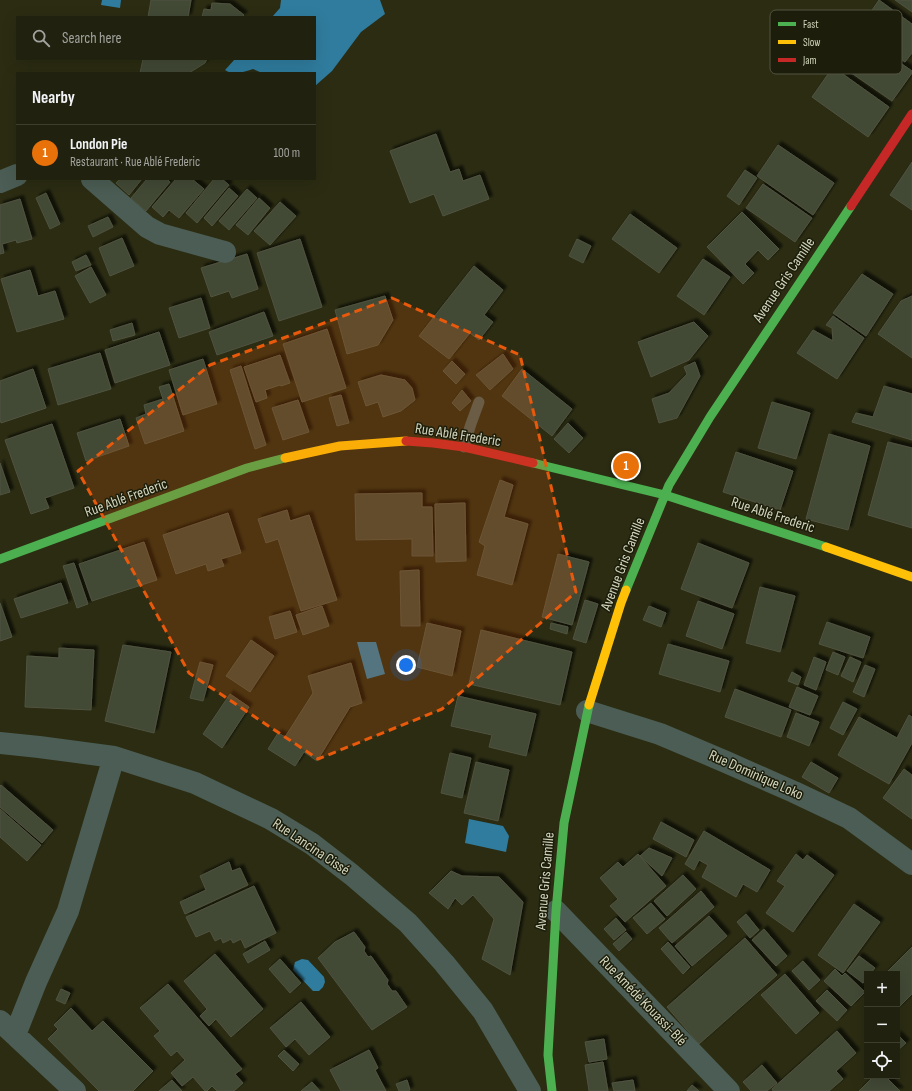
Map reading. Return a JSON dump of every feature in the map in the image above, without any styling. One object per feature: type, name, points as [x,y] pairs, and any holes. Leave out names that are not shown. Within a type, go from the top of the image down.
[{"type":"street","name":"Avenue Gris Camille","points":[[552,1091],[548,1055],[556,910],[564,823],[587,710],[621,603],[669,485],[710,417],[912,114]]},
{"type":"street","points":[[0,182],[16,175]]},
{"type":"street","points":[[93,180],[147,227],[160,234],[226,252]]},
{"type":"street","name":"Rue Ablé Frederic","points":[[0,559],[247,468],[340,446],[400,441],[433,442],[464,447],[665,494],[912,577]]},
{"type":"street","name":"Rue Dominique Loko","points":[[587,710],[660,734],[829,808],[849,818],[912,864]]},
{"type":"street","name":"Rue Lancina Cissé","points":[[0,744],[39,747],[114,757],[195,783],[271,819],[312,844],[352,875],[408,923],[444,963],[483,1011],[530,1091]]},
{"type":"street","points":[[75,1091],[7,1028],[36,982],[68,912],[114,757]]},
{"type":"street","name":"Rue Amédé Kouassi-Blé","points":[[556,910],[728,1091]]},
{"type":"lane","points":[[464,447],[479,402]]},
{"type":"highlighted area","points":[[392,298],[520,355],[576,592],[442,709],[318,759],[189,673],[78,471],[210,365]]},
{"type":"water","points":[[102,0],[121,0],[120,8],[101,5]]},
{"type":"water","points":[[281,0],[380,0],[385,14],[361,32],[332,71],[316,85],[316,72],[260,72],[253,69],[242,72],[228,72],[225,70],[234,60],[316,60],[316,16],[273,16],[280,8]]},
{"type":"water","points":[[357,642],[376,642],[385,674],[367,679]]},
{"type":"water","points":[[469,819],[503,826],[509,836],[506,852],[465,843]]},
{"type":"water","points":[[302,959],[308,960],[324,977],[325,982],[319,991],[313,991],[293,970],[295,962]]},
{"type":"building","points":[[151,0],[191,0],[188,16],[148,16]]},
{"type":"building","points":[[879,0],[893,10],[872,10]]},
{"type":"building","points":[[895,0],[912,0],[912,12]]},
{"type":"building","points":[[212,3],[230,4],[244,15],[202,16],[204,9],[211,10]]},
{"type":"building","points":[[902,17],[912,24],[912,53],[905,62],[902,60]]},
{"type":"building","points":[[143,60],[206,60],[205,63],[191,72],[140,72]]},
{"type":"building","points":[[902,64],[912,71],[892,101],[853,74],[902,74]]},
{"type":"building","points":[[828,74],[843,74],[889,107],[868,137],[812,97]]},
{"type":"building","points":[[436,134],[450,172],[459,169],[463,181],[480,175],[489,199],[443,216],[434,194],[410,203],[390,151]]},
{"type":"building","points":[[778,145],[834,183],[813,215],[757,176]]},
{"type":"building","points":[[912,162],[912,210],[890,195]]},
{"type":"building","points":[[745,170],[757,178],[739,205],[727,196]]},
{"type":"building","points":[[119,180],[141,180],[129,195],[116,183]]},
{"type":"building","points":[[146,180],[168,180],[170,182],[146,211],[131,198]]},
{"type":"building","points":[[175,180],[193,180],[204,189],[179,218],[169,210],[163,217],[152,207]]},
{"type":"building","points":[[213,180],[223,180],[229,185],[197,223],[186,213]]},
{"type":"building","points":[[763,184],[812,218],[795,242],[746,208]]},
{"type":"building","points":[[229,188],[238,196],[212,226],[204,218]]},
{"type":"building","points":[[247,189],[257,198],[229,230],[219,221]]},
{"type":"building","points":[[46,193],[60,224],[50,229],[36,198]]},
{"type":"building","points":[[259,198],[270,208],[248,235],[236,225]]},
{"type":"building","points":[[20,199],[32,239],[17,243],[16,240],[2,244],[4,253],[0,254],[0,205]]},
{"type":"building","points":[[280,202],[296,216],[270,245],[254,231]]},
{"type":"building","points":[[742,212],[779,249],[768,260],[758,250],[745,264],[754,273],[743,284],[707,247]]},
{"type":"building","points":[[630,214],[677,248],[659,273],[612,239]]},
{"type":"building","points":[[108,217],[113,227],[93,237],[88,226]]},
{"type":"building","points":[[122,238],[134,266],[110,276],[99,248]]},
{"type":"building","points":[[300,239],[322,307],[279,321],[257,253]]},
{"type":"building","points":[[577,239],[591,246],[583,263],[569,256]]},
{"type":"building","points":[[247,254],[258,289],[232,298],[229,291],[211,297],[201,268]]},
{"type":"building","points":[[86,255],[91,265],[76,271],[72,262]]},
{"type":"building","points":[[703,259],[730,277],[704,315],[677,296]]},
{"type":"building","points":[[474,266],[503,290],[484,315],[493,322],[479,340],[470,333],[449,359],[419,336]]},
{"type":"building","points":[[91,267],[106,295],[90,303],[75,276]]},
{"type":"building","points":[[30,270],[38,296],[55,291],[64,319],[17,332],[1,279]]},
{"type":"building","points":[[862,274],[893,294],[866,336],[833,313]]},
{"type":"building","points":[[385,296],[393,320],[378,345],[347,354],[335,310]]},
{"type":"building","points":[[912,296],[912,358],[878,334],[901,301]]},
{"type":"building","points":[[201,298],[210,328],[179,338],[169,308]]},
{"type":"building","points":[[264,312],[273,336],[217,355],[209,332]]},
{"type":"building","points":[[833,316],[864,338],[837,379],[797,353],[813,330],[833,341],[832,328],[826,325]]},
{"type":"building","points":[[694,322],[708,336],[689,360],[651,377],[638,342]]},
{"type":"building","points":[[132,323],[135,335],[113,341],[110,330]]},
{"type":"building","points":[[327,329],[346,388],[302,402],[283,344]]},
{"type":"building","points":[[159,332],[170,365],[115,383],[105,350]]},
{"type":"building","points":[[100,353],[111,389],[58,405],[48,369]]},
{"type":"building","points":[[503,354],[513,369],[490,390],[476,375]]},
{"type":"building","points":[[280,355],[290,383],[265,390],[267,398],[256,402],[244,367]]},
{"type":"building","points":[[203,359],[217,404],[183,415],[169,370]]},
{"type":"building","points":[[452,361],[465,374],[456,384],[443,371]]},
{"type":"building","points":[[695,362],[700,376],[677,418],[659,423],[652,399],[669,393],[687,374],[684,367]]},
{"type":"building","points":[[241,366],[266,445],[255,449],[230,370]]},
{"type":"building","points":[[33,369],[46,408],[1,423],[0,381]]},
{"type":"building","points":[[522,369],[572,409],[552,436],[502,396]]},
{"type":"building","points":[[381,375],[405,380],[412,388],[415,400],[401,411],[383,417],[378,402],[366,406],[358,382]]},
{"type":"building","points":[[169,384],[184,431],[145,444],[136,418],[146,414],[144,405],[163,399],[159,387]]},
{"type":"building","points":[[884,386],[912,394],[912,440],[852,422],[856,413],[873,417]]},
{"type":"building","points":[[462,390],[471,401],[460,411],[452,403]]},
{"type":"building","points":[[341,395],[349,423],[337,426],[329,398]]},
{"type":"building","points":[[298,400],[309,432],[283,440],[272,408]]},
{"type":"building","points":[[772,402],[810,413],[796,459],[758,448]]},
{"type":"building","points":[[120,419],[129,446],[86,461],[77,433]]},
{"type":"building","points":[[568,423],[583,438],[569,453],[554,439]]},
{"type":"building","points":[[52,424],[74,488],[45,498],[49,508],[31,514],[5,440]]},
{"type":"building","points":[[829,434],[870,446],[848,530],[806,519]]},
{"type":"building","points":[[888,442],[912,448],[912,528],[868,515]]},
{"type":"building","points":[[736,452],[793,471],[780,510],[723,492]]},
{"type":"building","points":[[0,463],[10,492],[0,495]]},
{"type":"building","points":[[500,480],[513,485],[504,517],[528,524],[512,585],[477,575],[485,546],[479,542]]},
{"type":"building","points":[[422,493],[422,507],[432,507],[433,556],[412,556],[412,539],[356,540],[355,494]]},
{"type":"building","points":[[465,503],[466,561],[436,562],[435,504]]},
{"type":"building","points":[[287,510],[290,521],[309,515],[337,600],[301,611],[278,539],[266,543],[258,519]]},
{"type":"building","points":[[228,513],[241,553],[221,559],[224,566],[208,571],[206,564],[176,574],[163,535]]},
{"type":"building","points":[[144,542],[157,580],[92,601],[79,564]]},
{"type":"building","points":[[698,543],[749,563],[732,608],[681,589]]},
{"type":"building","points":[[558,554],[589,562],[572,625],[542,617]]},
{"type":"building","points":[[74,563],[88,604],[77,608],[63,566]]},
{"type":"building","points":[[419,570],[420,626],[401,626],[400,571]]},
{"type":"building","points":[[61,583],[68,603],[21,618],[14,599]]},
{"type":"building","points":[[760,587],[795,596],[780,652],[746,643]]},
{"type":"building","points":[[585,600],[598,604],[586,643],[573,639]]},
{"type":"building","points":[[698,601],[734,614],[722,649],[686,636]]},
{"type":"building","points":[[0,603],[12,637],[0,641]]},
{"type":"building","points":[[322,606],[329,626],[303,635],[296,615]]},
{"type":"building","points":[[649,606],[666,613],[661,627],[643,620]]},
{"type":"building","points":[[290,611],[297,632],[275,639],[269,617]]},
{"type":"building","points":[[827,622],[870,637],[863,658],[819,644]]},
{"type":"building","points":[[427,623],[461,631],[452,676],[417,667]]},
{"type":"building","points":[[551,623],[568,627],[567,634],[550,629]]},
{"type":"building","points":[[481,630],[572,652],[560,705],[469,684]]},
{"type":"building","points":[[251,640],[274,656],[250,692],[226,676]]},
{"type":"building","points":[[668,644],[729,661],[720,692],[659,674]]},
{"type":"building","points":[[123,645],[171,652],[154,733],[105,721]]},
{"type":"building","points":[[59,648],[94,650],[91,710],[25,707],[27,656],[59,658]]},
{"type":"building","points":[[833,652],[845,657],[838,675],[826,670]]},
{"type":"building","points":[[814,657],[826,662],[816,690],[804,685]]},
{"type":"building","points":[[850,657],[861,662],[853,682],[841,676]]},
{"type":"building","points":[[200,662],[213,665],[203,701],[190,698]]},
{"type":"building","points":[[351,663],[362,703],[350,707],[317,761],[304,752],[295,766],[268,749],[278,733],[285,737],[313,693],[308,676]]},
{"type":"building","points":[[865,665],[875,669],[864,697],[853,692]]},
{"type":"building","points":[[792,672],[801,677],[798,685],[788,681]]},
{"type":"building","points":[[797,687],[818,696],[810,715],[789,707]]},
{"type":"building","points":[[735,689],[791,710],[781,737],[725,717]]},
{"type":"building","points":[[230,694],[249,707],[222,748],[203,734]]},
{"type":"building","points":[[458,696],[536,714],[526,756],[489,747],[492,735],[451,726]]},
{"type":"building","points":[[843,702],[857,709],[843,735],[830,728]]},
{"type":"building","points":[[796,713],[819,722],[809,746],[787,737]]},
{"type":"building","points":[[909,715],[912,717],[912,743],[889,784],[838,755],[859,717],[897,738]]},
{"type":"building","points":[[450,753],[471,758],[462,798],[441,793]]},
{"type":"building","points":[[476,762],[509,770],[498,821],[464,813]]},
{"type":"building","points":[[811,762],[838,778],[829,793],[802,777]]},
{"type":"building","points":[[904,769],[912,775],[912,819],[883,798]]},
{"type":"building","points":[[1,785],[53,830],[42,843],[0,807]]},
{"type":"building","points":[[0,809],[41,845],[27,861],[0,837]]},
{"type":"building","points":[[661,822],[694,840],[686,857],[653,839]]},
{"type":"building","points":[[704,831],[770,870],[757,892],[743,884],[736,897],[702,877],[708,865],[699,860],[694,870],[685,864]]},
{"type":"building","points":[[649,848],[672,858],[662,876],[640,856]]},
{"type":"building","points":[[638,854],[666,886],[625,922],[610,906],[618,899],[600,878],[618,862],[623,867]]},
{"type":"building","points":[[796,854],[803,860],[807,855],[834,875],[793,932],[766,913],[785,886],[777,881]]},
{"type":"building","points":[[229,862],[232,871],[240,868],[248,885],[185,914],[180,902],[206,890],[200,876]]},
{"type":"building","points":[[451,871],[462,876],[499,877],[523,902],[510,975],[482,959],[494,919],[473,895],[462,905],[455,898],[448,909],[429,893]]},
{"type":"building","points":[[683,875],[696,889],[667,916],[654,901]]},
{"type":"building","points":[[254,886],[276,933],[245,948],[241,939],[233,943],[231,939],[223,943],[221,938],[215,941],[210,931],[196,937],[186,917]]},
{"type":"building","points":[[701,891],[714,907],[672,943],[659,928]]},
{"type":"building","points":[[651,903],[665,919],[647,934],[633,918]]},
{"type":"building","points":[[854,904],[880,922],[843,973],[818,955]]},
{"type":"building","points":[[746,914],[759,930],[750,938],[737,922]]},
{"type":"building","points":[[709,916],[727,936],[692,966],[675,946]]},
{"type":"building","points":[[616,918],[626,930],[614,940],[604,929]]},
{"type":"building","points":[[764,929],[787,956],[776,966],[752,940]]},
{"type":"building","points":[[354,932],[365,947],[364,951],[368,957],[371,956],[388,980],[387,984],[392,991],[396,991],[407,1007],[372,1030],[318,958],[335,942]]},
{"type":"building","points":[[626,932],[632,939],[619,951],[613,944]]},
{"type":"building","points":[[745,938],[777,975],[699,1044],[667,1007]]},
{"type":"building","points":[[265,941],[270,950],[248,963],[243,954]]},
{"type":"building","points":[[668,942],[690,967],[683,974],[661,949]]},
{"type":"building","points":[[912,947],[912,994],[900,1006],[900,971],[888,971]]},
{"type":"building","points":[[215,954],[263,1009],[231,1037],[216,1019],[209,1026],[200,1016],[207,1009],[184,981]]},
{"type":"building","points":[[859,956],[875,968],[872,971],[864,971],[863,983],[847,971]]},
{"type":"building","points":[[280,959],[301,983],[290,993],[269,969]]},
{"type":"building","points":[[803,961],[820,980],[809,990],[792,971]]},
{"type":"building","points":[[835,969],[842,976],[845,973],[864,991],[864,993],[851,1006],[824,981]]},
{"type":"building","points":[[785,974],[819,1013],[796,1034],[761,995]]},
{"type":"building","points":[[168,984],[242,1069],[235,1074],[243,1083],[234,1091],[217,1091],[212,1086],[205,1091],[193,1077],[182,1086],[171,1073],[185,1060],[177,1051],[171,1056],[154,1036],[160,1031],[140,1008]]},
{"type":"building","points":[[61,989],[70,993],[65,1004],[56,1000]]},
{"type":"building","points":[[827,990],[847,1010],[837,1021],[816,1001]]},
{"type":"building","points":[[301,1002],[330,1037],[309,1055],[295,1039],[286,1047],[270,1028]]},
{"type":"building","points":[[71,1008],[92,1031],[103,1021],[153,1071],[133,1091],[99,1091],[48,1039],[58,1029],[54,1025]]},
{"type":"building","points":[[837,1031],[856,1053],[836,1071],[843,1079],[829,1091],[773,1091],[772,1089]]},
{"type":"building","points":[[900,1037],[906,1043],[900,1048]]},
{"type":"building","points":[[604,1039],[607,1059],[589,1062],[585,1042]]},
{"type":"building","points":[[284,1050],[299,1064],[293,1071],[278,1056]]},
{"type":"building","points":[[369,1050],[378,1068],[375,1070],[386,1091],[341,1091],[330,1070]]},
{"type":"building","points":[[603,1062],[608,1091],[589,1091],[585,1065]]},
{"type":"building","points":[[762,1065],[777,1083],[767,1091],[751,1091],[743,1082]]},
{"type":"building","points":[[871,1079],[888,1079],[900,1091],[859,1091]]},
{"type":"building","points":[[172,1080],[182,1091],[159,1091]]},
{"type":"building","points":[[407,1080],[410,1090],[399,1091],[396,1084]]},
{"type":"building","points":[[633,1080],[635,1091],[614,1091],[612,1083]]},
{"type":"building","points":[[312,1082],[320,1091],[301,1091]]},
{"type":"building","points":[[692,1085],[699,1091],[687,1091]]},
{"type":"traffic: fast","points":[[626,590],[669,485],[710,417],[851,206]]},
{"type":"traffic: fast","points":[[0,559],[247,468],[285,458]]},
{"type":"traffic: fast","points":[[533,463],[665,495],[826,547]]},
{"type":"traffic: fast","points":[[552,1091],[548,1055],[556,911],[564,823],[589,705]]},
{"type":"traffic: slow","points":[[285,458],[340,446],[406,441]]},
{"type":"traffic: slow","points":[[826,547],[912,577]]},
{"type":"traffic: slow","points":[[589,705],[626,590]]},
{"type":"traffic: jam","points":[[851,206],[912,114]]},
{"type":"traffic: jam","points":[[406,441],[464,447],[533,463]]},
{"type":"place","name":"London Pie","points":[[626,466]]}]
